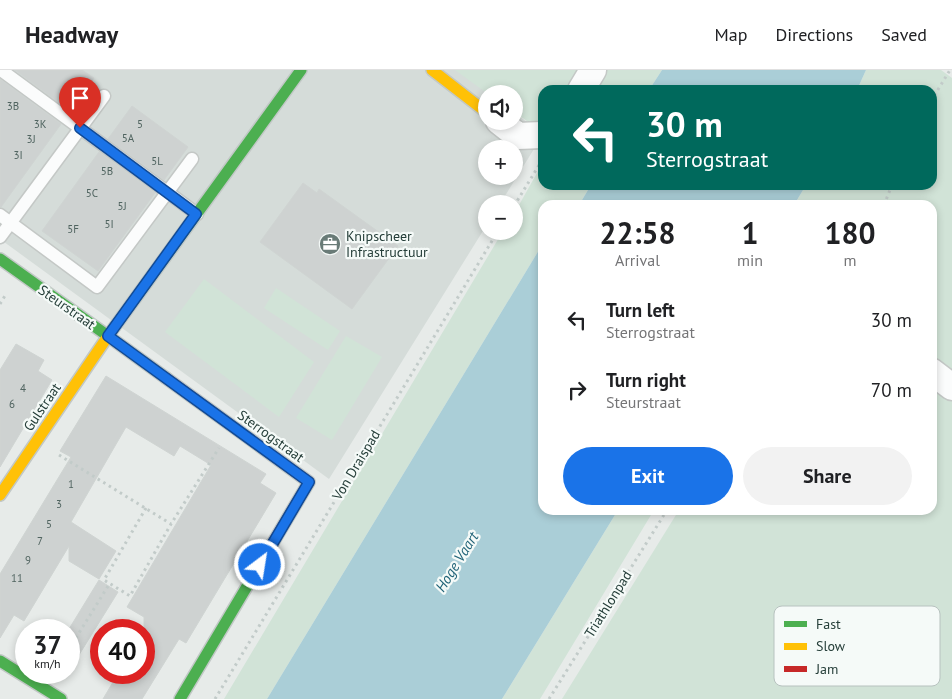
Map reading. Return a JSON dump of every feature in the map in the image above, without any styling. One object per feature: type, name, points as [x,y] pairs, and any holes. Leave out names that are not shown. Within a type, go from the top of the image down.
[{"type":"street","name":"Steurstraat","points":[[0,259],[108,336],[301,70]]},
{"type":"street","points":[[432,70],[478,106]]},
{"type":"street","points":[[584,85],[593,70]]},
{"type":"street","points":[[510,130],[518,136],[538,135]]},
{"type":"street","name":"Sterrogstraat","points":[[108,336],[309,482],[180,699]]},
{"type":"street","name":"Gulstraat","points":[[0,496],[108,336]]},
{"type":"street","points":[[937,376],[952,387]]},
{"type":"street","points":[[0,661],[61,699]]},
{"type":"lane","points":[[1,71],[196,214]]},
{"type":"lane","points":[[0,237],[5,219],[104,96]]},
{"type":"lane","points":[[5,219],[97,287],[192,159]]},
{"type":"path","points":[[937,91],[950,70]]},
{"type":"path","points":[[521,195],[538,166]]},
{"type":"path","name":"Von Draispad","points":[[215,699],[493,240]]},
{"type":"path","points":[[146,508],[104,580],[130,596],[171,524],[232,426]]},
{"type":"path","points":[[37,441],[171,524]]},
{"type":"path","name":"Triathlonpad","points":[[549,699],[664,515]]},
{"type":"path","points":[[80,631],[110,583]]},
{"type":"shaded area","points":[[0,70],[458,70],[478,85],[478,130],[523,130],[523,119],[538,131],[538,142],[523,167],[523,140],[478,140],[478,185],[512,185],[506,195],[478,195],[478,239],[329,479],[0,239]]},
{"type":"green space","points":[[455,70],[582,70],[573,85],[538,85],[538,125],[524,119],[523,85],[478,85],[478,87]]},
{"type":"green space","points":[[602,70],[662,70],[652,85],[593,85]]},
{"type":"green space","points":[[866,70],[941,70],[952,78],[952,374],[937,363],[937,200],[797,200],[803,190],[937,190],[937,85],[859,85]]},
{"type":"green space","points":[[538,171],[538,190],[588,190],[582,200],[538,200],[538,252],[267,699],[224,699],[498,240],[523,240],[523,198]]},
{"type":"green space","points":[[204,279],[314,362],[279,417],[165,332]]},
{"type":"green space","points":[[276,288],[340,331],[328,350],[264,308]]},
{"type":"green space","points":[[346,336],[382,357],[332,440],[296,418]]},
{"type":"green space","points":[[937,387],[952,398],[952,699],[562,699],[676,515],[937,515]]},
{"type":"green space","points":[[615,515],[651,515],[540,699],[502,699]]},
{"type":"water","points":[[662,70],[866,70],[859,85],[652,85]]},
{"type":"water","points":[[588,190],[803,190],[797,200],[582,200]]},
{"type":"water","name":"Hoge Vaart","points":[[538,252],[538,515],[615,515],[502,699],[267,699]]},
{"type":"building","points":[[15,70],[82,70],[94,78],[70,111]]},
{"type":"building","points":[[0,79],[61,124],[1,207],[0,207]]},
{"type":"building","points":[[132,106],[188,147],[164,180],[108,139]]},
{"type":"building","points":[[99,152],[155,193],[98,271],[42,231]]},
{"type":"building","points":[[303,183],[317,193],[319,189],[398,246],[352,309],[260,242]]},
{"type":"building","points":[[16,344],[44,360],[38,371],[52,380],[0,467],[0,370]]},
{"type":"building","points":[[106,376],[266,474],[260,483],[276,493],[186,643],[179,639],[155,678],[155,619],[144,619],[144,617],[127,607],[211,465],[180,446],[174,456],[126,427],[71,522],[116,551],[99,579],[69,561],[69,546],[25,619],[21,619],[14,615],[0,638],[0,574],[71,457],[60,451]]},
{"type":"building","points":[[99,580],[118,592],[101,619],[90,619],[90,637],[80,653],[80,619],[75,619]]},
{"type":"building","points":[[112,684],[151,684],[142,699],[103,699]]},
{"type":"traffic: fast","points":[[0,259],[108,336],[301,70]]},
{"type":"traffic: fast","points":[[180,699],[271,546]]},
{"type":"traffic: fast","points":[[0,661],[61,699]]},
{"type":"traffic: slow","points":[[432,70],[478,106]]},
{"type":"traffic: slow","points":[[0,495],[108,336],[166,378]]},
{"type":"traffic: jam","points":[[166,378],[309,482],[271,546]]},
{"type":"place","name":"Knipscheer Infrastructuur","points":[[330,244]]},
{"type":"route","points":[[80,128],[196,214],[108,336],[309,482],[260,565]]}]
